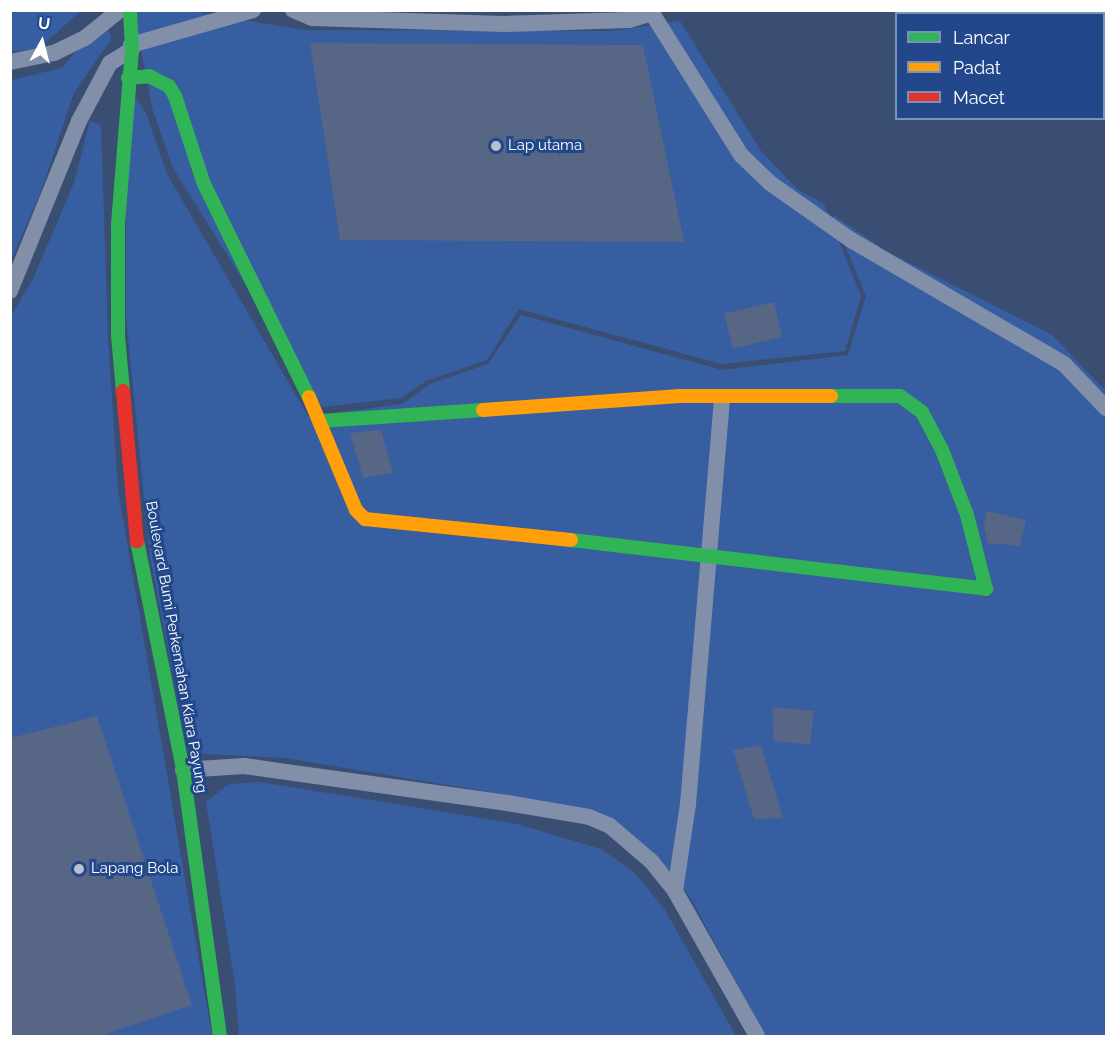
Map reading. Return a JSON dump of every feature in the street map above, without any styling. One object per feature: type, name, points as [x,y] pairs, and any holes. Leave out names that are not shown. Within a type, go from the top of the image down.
[{"type":"street","points":[[10,62],[54,53],[85,38],[120,10]]},
{"type":"street","name":"Boulevard Bumi Perkemahan Kiara Payung","points":[[130,10],[132,47],[118,224],[118,336],[134,526],[183,770],[220,1036]]},
{"type":"street","points":[[10,291],[79,121],[110,63],[132,47],[253,10]]},
{"type":"street","points":[[293,10],[312,18],[504,24],[629,20],[651,12],[676,45],[741,154],[770,183],[851,240],[1064,364],[1107,408]]},
{"type":"street","points":[[128,78],[149,76],[169,86],[175,96],[204,184],[321,421],[356,510],[365,519],[711,555],[986,589],[967,515],[942,450],[922,412],[900,396],[722,398],[680,396],[473,408],[321,421]]},
{"type":"street","points":[[675,891],[687,822],[711,555],[722,398]]},
{"type":"street","points":[[183,770],[244,766],[589,817],[627,839],[675,891],[757,1036]]},
{"type":"shaded area","points":[[10,11],[81,11],[38,49],[11,51]]},
{"type":"shaded area","points":[[133,11],[191,11],[302,30],[611,31],[680,21],[761,151],[797,189],[824,204],[861,296],[845,351],[722,364],[519,309],[487,360],[426,381],[401,398],[322,407],[173,168],[153,111]]},
{"type":"shaded area","points":[[105,16],[111,39],[74,93],[40,194],[11,260],[11,80],[62,68]]},
{"type":"shaded area","points":[[135,97],[146,113],[167,174],[308,416],[402,404],[430,384],[488,364],[521,315],[722,370],[848,355],[866,296],[832,214],[886,251],[1052,335],[1106,391],[1106,1036],[765,1036],[691,899],[670,870],[599,824],[537,800],[285,758],[203,754],[186,744],[150,556],[126,317],[126,100]]},
{"type":"shaded area","points":[[90,121],[101,125],[108,338],[118,490],[212,1036],[11,1036],[11,316],[33,279],[74,183]]},
{"type":"shaded area","points":[[260,782],[517,824],[601,849],[634,872],[665,910],[736,1036],[239,1036],[235,985],[206,802],[229,784]]},
{"type":"building","name":"Lap utama","points":[[310,43],[643,45],[684,242],[340,240]]},
{"type":"building","points":[[774,302],[782,337],[732,349],[724,313]]},
{"type":"building","points":[[381,430],[393,473],[363,478],[350,433]]},
{"type":"building","points":[[987,511],[1026,520],[1020,546],[988,543],[984,527]]},
{"type":"building","points":[[772,707],[814,711],[810,745],[774,741]]},
{"type":"building","name":"Lapang Bola","points":[[97,716],[192,1005],[100,1036],[10,1036],[10,738]]},
{"type":"building","points":[[761,745],[783,818],[754,819],[733,750]]},
{"type":"traffic: fast","points":[[123,391],[118,336],[118,224],[132,49],[130,10]]},
{"type":"traffic: fast","points":[[128,78],[149,76],[169,86],[175,96],[204,184],[309,397]]},
{"type":"traffic: fast","points":[[571,540],[986,589],[967,515],[942,450],[922,412],[900,396],[831,396]]},
{"type":"traffic: fast","points":[[321,421],[483,410]]},
{"type":"traffic: fast","points":[[137,541],[183,770],[220,1036]]},
{"type":"traffic: slow","points":[[483,410],[680,396],[831,396]]},
{"type":"traffic: slow","points":[[309,397],[356,510],[365,519],[571,540]]},
{"type":"traffic: jam","points":[[123,391],[137,541]]},
{"type":"place","name":"Lap utama","points":[[496,146]]},
{"type":"place","name":"Lapang Bola","points":[[79,869]]}]
